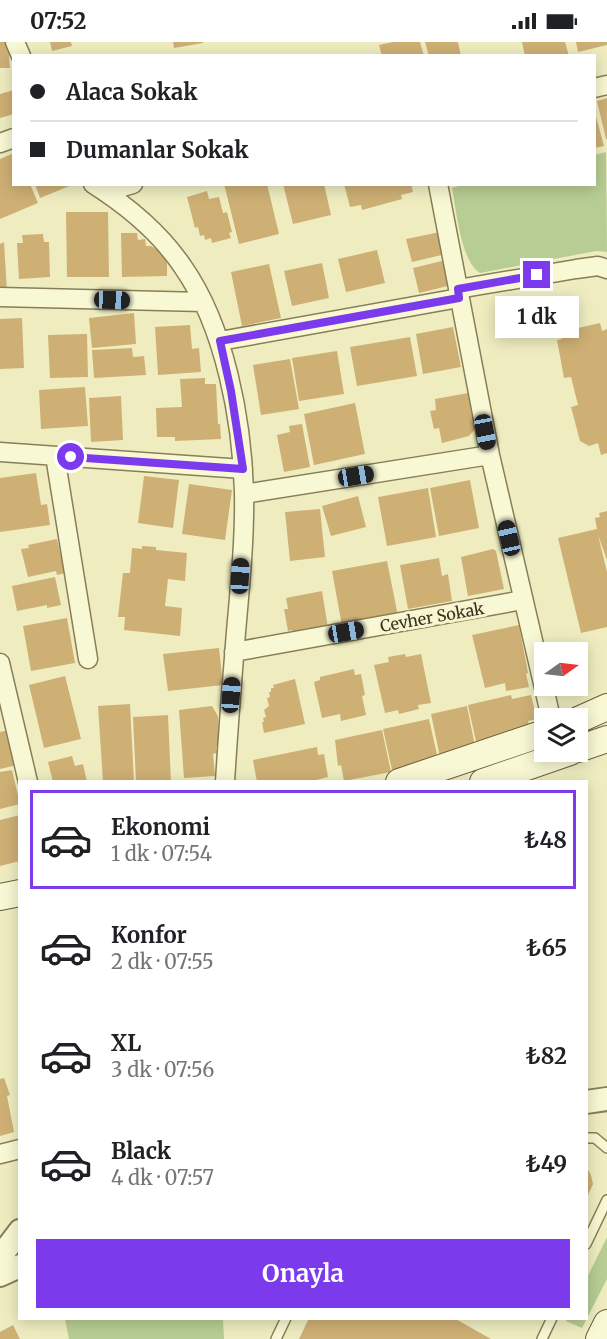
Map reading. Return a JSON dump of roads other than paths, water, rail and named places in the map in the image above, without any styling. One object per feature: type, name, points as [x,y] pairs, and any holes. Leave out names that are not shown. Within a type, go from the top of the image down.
[{"type":"main road","points":[[588,716],[607,707]]},
{"type":"main road","points":[[405,780],[534,736]]},
{"type":"main road","points":[[588,746],[607,739]]},
{"type":"main road","points":[[489,780],[541,762]]},
{"type":"main road","points":[[0,897],[18,893]]},
{"type":"main road","points":[[599,1339],[607,1323]]},
{"type":"street","points":[[99,188],[116,186]]},
{"type":"street","points":[[438,186],[490,455],[549,708]]},
{"type":"street","points":[[99,188],[151,230],[183,267],[220,341],[231,391],[243,469],[244,494],[225,780]]},
{"type":"street","points":[[220,341],[576,269],[598,266],[607,269]]},
{"type":"street","points":[[0,297],[202,302]]},
{"type":"street","points":[[0,452],[243,469]]},
{"type":"street","points":[[244,494],[490,455]]},
{"type":"street","points":[[55,456],[88,659]]},
{"type":"street","name":"Cevher Sokak","points":[[234,652],[524,600]]},
{"type":"street","points":[[0,663],[28,780]]},
{"type":"street","points":[[588,1102],[607,1100]]},
{"type":"street","points":[[0,1154],[18,1150]]},
{"type":"street","points":[[0,1257],[18,1234]]},
{"type":"street","points":[[0,1275],[18,1267]]},
{"type":"lane","points":[[588,1138],[595,1138],[607,1148]]},
{"type":"lane","points":[[588,1240],[607,1200]]},
{"type":"lane","points":[[276,1339],[285,1320]]},
{"type":"lane","points":[[542,1339],[551,1320]]}]
